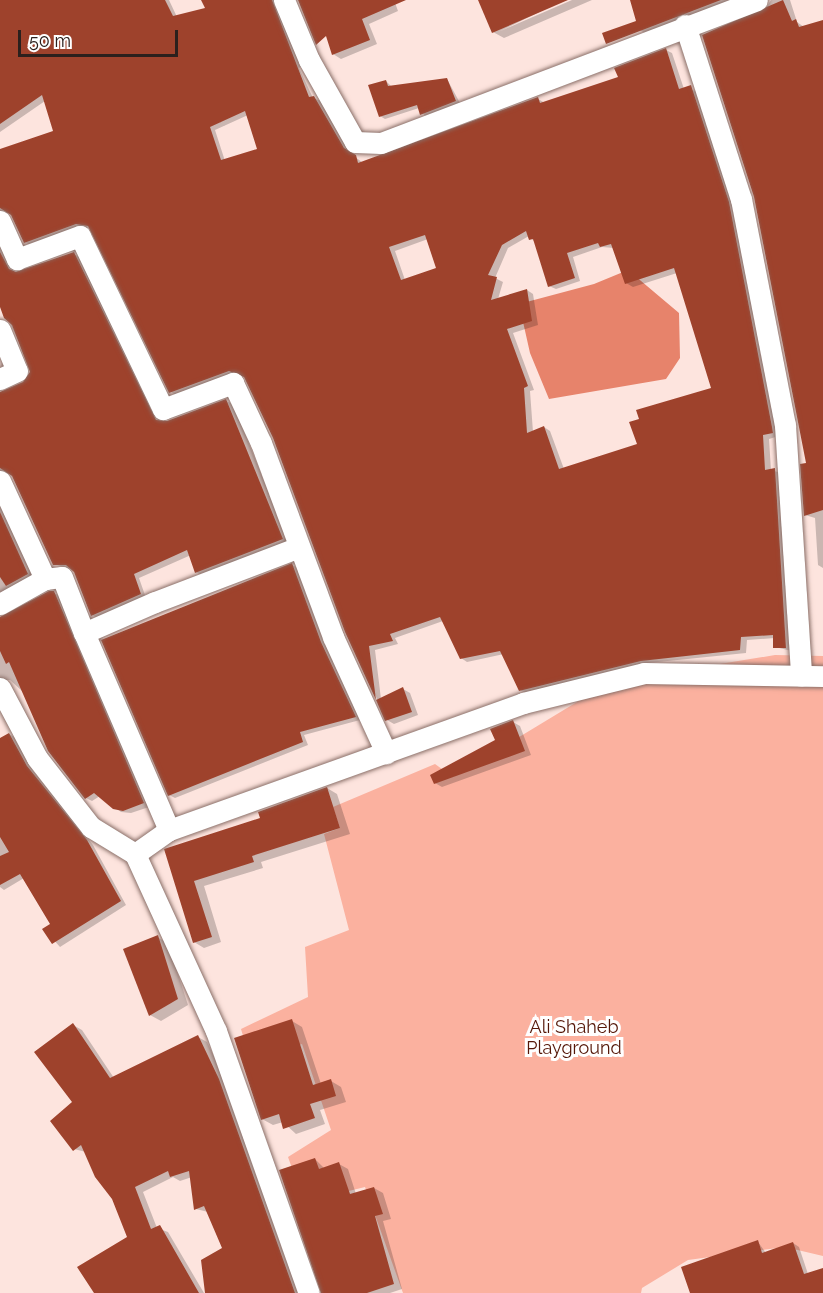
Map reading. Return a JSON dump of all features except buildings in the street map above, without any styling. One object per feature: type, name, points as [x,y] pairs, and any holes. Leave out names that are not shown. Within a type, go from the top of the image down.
[{"type":"street","points":[[284,0],[309,60],[355,141],[381,143],[685,25],[757,0]]},
{"type":"street","points":[[685,25],[741,199],[785,425],[801,675]]},
{"type":"street","points":[[0,221],[16,259],[80,236],[163,409],[232,383],[261,442],[333,637],[386,753]]},
{"type":"street","points":[[0,330],[17,371],[0,379]]},
{"type":"street","points":[[0,481],[45,579]]},
{"type":"street","points":[[84,633],[155,602],[299,547]]},
{"type":"street","points":[[0,604],[45,579],[62,577],[169,830]]},
{"type":"street","points":[[135,854],[169,830],[523,703],[644,673],[823,676]]},
{"type":"street","points":[[0,688],[5,714],[91,827],[135,854],[216,1031],[309,1293]]},
{"type":"green space","name":"Ali Shaheb Playground","points":[[775,655],[823,656],[823,1256],[785,1247],[688,1260],[642,1288],[641,1293],[403,1293],[365,1187],[304,1202],[288,1157],[331,1130],[302,1044],[251,1063],[241,1029],[308,997],[305,947],[349,930],[324,834],[340,828],[333,807],[435,764],[453,777],[610,682]]},
{"type":"shaded area","points":[[628,270],[679,313],[680,358],[666,379],[549,399],[530,353],[519,304],[594,284]]}]
